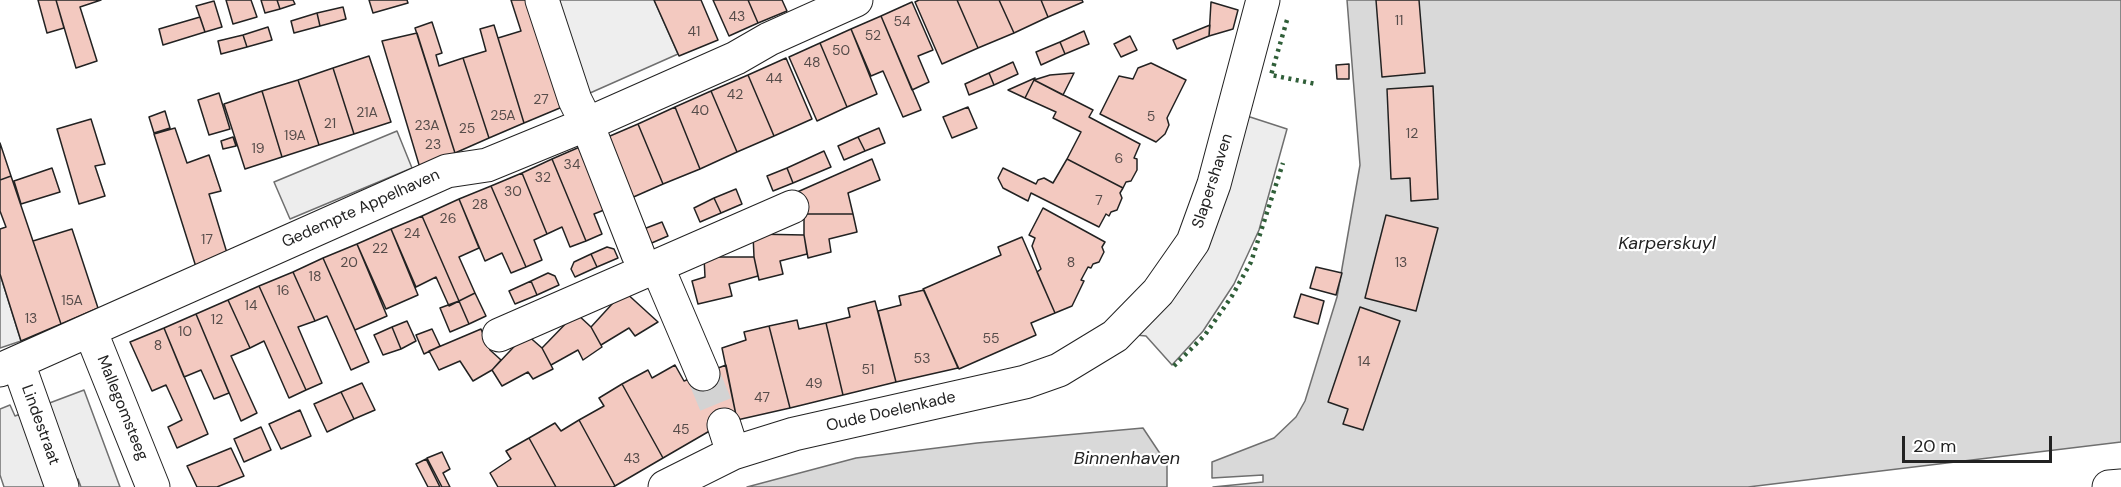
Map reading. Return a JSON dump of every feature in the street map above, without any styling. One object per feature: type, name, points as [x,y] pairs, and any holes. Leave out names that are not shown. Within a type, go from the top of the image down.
[{"type":"street","points":[[542,0],[575,100],[647,260],[703,374]]},
{"type":"street","name":"Gedempte Appelhaven","points":[[9,366],[447,171],[487,165],[587,124],[736,58],[769,39],[856,0]]},
{"type":"street","name":"Slapershaven","points":[[1115,336],[1158,292],[1193,242],[1214,184],[1263,0]]},
{"type":"street","points":[[499,335],[647,260],[792,207]]},
{"type":"street","name":"Mallegomsteeg","points":[[90,330],[153,487]]},
{"type":"street","name":"Oude Doelenkade","points":[[665,487],[729,439],[794,434],[1025,382],[1059,370],[1115,336]]},
{"type":"street","name":"Lindestraat","points":[[9,366],[62,487]]},
{"type":"street","points":[[2109,487],[2121,486]]},
{"type":"shaded area","points":[[549,0],[654,0],[678,54],[581,97]]},
{"type":"shaded area","points":[[1247,116],[1287,129],[1259,230],[1234,284],[1203,331],[1172,365],[1146,336],[1136,335]]},
{"type":"shaded area","points":[[397,131],[412,168],[290,219],[274,182]]},
{"type":"shaded area","points":[[0,274],[21,341],[0,348]]},
{"type":"shaded area","points":[[84,390],[120,487],[81,487],[78,479],[57,487],[4,487],[0,475],[0,409],[10,405],[15,416]]},
{"type":"water","name":"Karperskuyl","points":[[1347,0],[2121,0],[2121,442],[1748,487],[1213,487],[1263,482],[1263,475],[1212,478],[1212,462],[1274,438],[1296,417],[1305,401],[1337,297],[1360,165]]},
{"type":"water","name":"Binnenhaven","points":[[1143,428],[1167,464],[1167,487],[747,487],[856,458],[977,443]]},
{"type":"building","points":[[38,0],[56,0],[64,28],[47,33]]},
{"type":"building","points":[[56,0],[101,0],[80,7],[97,61],[76,68]]},
{"type":"building","points":[[226,0],[251,0],[257,17],[233,24]]},
{"type":"building","points":[[261,0],[277,0],[280,9],[265,13]]},
{"type":"building","points":[[277,0],[293,0],[295,4],[280,9]]},
{"type":"building","points":[[369,0],[407,0],[408,3],[373,13]]},
{"type":"building","points":[[511,0],[534,0],[567,105],[524,123],[498,38],[521,31]]},
{"type":"building","points":[[654,0],[701,0],[718,40],[679,56]]},
{"type":"building","points":[[713,0],[748,0],[758,23],[729,36]]},
{"type":"building","points":[[748,0],[782,0],[787,11],[758,23]]},
{"type":"building","points":[[919,0],[957,0],[978,48],[942,64],[915,2]]},
{"type":"building","points":[[957,0],[999,0],[1014,33],[978,48]]},
{"type":"building","points":[[999,0],[1041,0],[1048,17],[1014,33]]},
{"type":"building","points":[[1041,0],[1082,0],[1083,2],[1048,17]]},
{"type":"building","points":[[1376,0],[1419,0],[1425,73],[1382,77]]},
{"type":"building","points":[[214,1],[222,27],[205,32],[196,6]]},
{"type":"building","points":[[912,2],[933,50],[918,56],[929,82],[912,90],[881,16]]},
{"type":"building","points":[[1211,2],[1238,10],[1233,29],[1209,36]]},
{"type":"building","points":[[343,7],[346,19],[320,26],[317,13]]},
{"type":"building","points":[[317,13],[320,26],[294,33],[291,21]]},
{"type":"building","points":[[881,16],[921,110],[903,117],[883,71],[871,76],[851,29]]},
{"type":"building","points":[[200,17],[205,32],[163,45],[159,29]]},
{"type":"building","points":[[432,22],[442,53],[436,55],[439,66],[463,58],[489,138],[455,153],[415,28]]},
{"type":"building","points":[[494,25],[524,123],[489,138],[463,58],[486,51],[480,29]]},
{"type":"building","points":[[1210,25],[1209,36],[1177,49],[1173,40]]},
{"type":"building","points":[[268,27],[272,40],[247,47],[243,35]]},
{"type":"building","points":[[851,29],[877,94],[847,107],[820,43]]},
{"type":"building","points":[[1084,31],[1089,44],[1065,54],[1060,42]]},
{"type":"building","points":[[417,33],[455,153],[420,168],[382,41]]},
{"type":"building","points":[[243,35],[247,47],[221,54],[218,41]]},
{"type":"building","points":[[1130,36],[1137,50],[1121,57],[1114,44]]},
{"type":"building","points":[[1060,42],[1065,54],[1041,65],[1036,52]]},
{"type":"building","points":[[820,43],[847,107],[817,121],[789,57]]},
{"type":"building","points":[[369,56],[391,122],[354,134],[333,68]]},
{"type":"building","points":[[786,58],[812,119],[774,136],[748,75]]},
{"type":"building","points":[[1013,62],[1018,74],[994,85],[989,73]]},
{"type":"building","points":[[1151,63],[1186,80],[1167,118],[1169,125],[1165,134],[1156,142],[1100,114],[1119,76],[1133,79],[1138,68]]},
{"type":"building","points":[[1349,64],[1349,79],[1337,79],[1336,65]]},
{"type":"building","points":[[333,68],[354,134],[319,145],[298,80]]},
{"type":"building","points":[[989,73],[994,85],[969,95],[965,84]]},
{"type":"building","points":[[1074,73],[1063,95],[1034,80],[1050,75]]},
{"type":"building","points":[[748,75],[774,136],[737,152],[711,91]]},
{"type":"building","points":[[1035,78],[1025,98],[1008,90]]},
{"type":"building","points":[[298,80],[319,145],[282,157],[262,91]]},
{"type":"building","points":[[1034,80],[1093,110],[1089,117],[1140,144],[1134,158],[1137,159],[1137,170],[1131,181],[1126,182],[1123,188],[1067,159],[1081,132],[1053,118],[1056,112],[1025,98]]},
{"type":"building","points":[[1433,86],[1438,199],[1411,201],[1410,178],[1391,179],[1387,89]]},
{"type":"building","points":[[262,91],[282,157],[245,169],[224,104]]},
{"type":"building","points":[[711,91],[737,152],[700,169],[675,107]]},
{"type":"building","points":[[219,93],[230,129],[209,135],[198,100]]},
{"type":"building","points":[[675,107],[700,169],[663,184],[638,124]]},
{"type":"building","points":[[968,107],[977,128],[952,138],[943,117]]},
{"type":"building","points":[[165,111],[170,128],[154,133],[149,117]]},
{"type":"building","points":[[91,119],[105,164],[95,166],[105,196],[79,204],[57,129]]},
{"type":"building","points":[[638,124],[663,184],[629,199],[603,139]]},
{"type":"building","points":[[175,128],[187,163],[209,155],[221,191],[209,194],[227,253],[196,267],[154,134]]},
{"type":"building","points":[[879,128],[885,143],[865,151],[858,137]]},
{"type":"building","points":[[233,137],[236,146],[223,149],[221,141]]},
{"type":"building","points":[[858,137],[865,151],[844,160],[838,146]]},
{"type":"building","points":[[0,143],[11,176],[0,180]]},
{"type":"building","points":[[582,146],[609,208],[594,214],[602,234],[586,241],[552,159]]},
{"type":"building","points":[[824,151],[831,167],[793,183],[787,168]]},
{"type":"building","points":[[552,159],[586,241],[570,247],[562,227],[547,234],[522,173]]},
{"type":"building","points":[[872,159],[880,180],[848,193],[853,214],[804,214],[795,193]]},
{"type":"building","points":[[1067,159],[1123,188],[1117,210],[1111,212],[1109,216],[1106,214],[1099,227],[1031,193],[1028,201],[1003,188],[998,178],[1003,168],[1036,184],[1038,180],[1044,178],[1053,183]]},
{"type":"building","points":[[52,168],[60,192],[21,204],[14,181]]},
{"type":"building","points":[[787,168],[793,183],[773,191],[767,176]]},
{"type":"building","points":[[522,173],[547,234],[534,240],[542,260],[526,267],[491,186]]},
{"type":"building","points":[[11,176],[61,324],[21,341],[0,274],[0,229],[6,227],[0,211],[0,180]]},
{"type":"building","points":[[491,186],[526,267],[511,273],[502,253],[485,261],[459,199]]},
{"type":"building","points":[[736,189],[742,204],[721,213],[714,198]]},
{"type":"building","points":[[714,198],[721,213],[700,222],[694,208]]},
{"type":"building","points":[[459,199],[479,248],[459,257],[475,293],[459,301],[422,216]]},
{"type":"building","points":[[1043,208],[1105,242],[1102,247],[1104,252],[1099,262],[1093,264],[1091,268],[1088,267],[1081,280],[1084,281],[1072,306],[1055,313],[1037,272],[1041,269],[1032,246],[1035,238],[1029,235]]},
{"type":"building","points":[[804,214],[853,214],[857,232],[829,239],[831,252],[808,258],[804,235]]},
{"type":"building","points":[[1386,215],[1438,228],[1416,311],[1365,298]]},
{"type":"building","points":[[422,216],[459,301],[449,306],[436,277],[416,287],[391,229]]},
{"type":"building","points":[[662,222],[668,236],[647,245],[641,230]]},
{"type":"building","points":[[72,229],[98,308],[61,324],[33,241]]},
{"type":"building","points":[[391,229],[418,295],[386,309],[357,244]]},
{"type":"building","points":[[753,234],[804,235],[807,254],[780,261],[783,274],[759,280],[754,257]]},
{"type":"building","points":[[1022,237],[1055,313],[1031,323],[1036,335],[959,369],[923,289],[1001,255],[998,247]]},
{"type":"building","points":[[357,244],[387,316],[355,330],[323,258]]},
{"type":"building","points":[[607,247],[614,249],[618,258],[597,267],[591,254]]},
{"type":"building","points":[[591,254],[597,267],[575,277],[571,269],[574,262]]},
{"type":"building","points":[[704,257],[754,257],[758,276],[729,284],[732,296],[698,304],[692,281],[705,277]]},
{"type":"building","points":[[323,258],[369,362],[351,370],[327,316],[315,321],[293,272]]},
{"type":"building","points":[[1316,267],[1342,273],[1336,295],[1310,288]]},
{"type":"building","points":[[293,272],[315,321],[298,327],[322,383],[306,390],[259,286]]},
{"type":"building","points":[[548,273],[555,276],[559,285],[537,295],[531,281]]},
{"type":"building","points":[[531,281],[537,295],[515,304],[509,291]]},
{"type":"building","points":[[259,286],[306,390],[289,398],[264,341],[250,348],[228,300]]},
{"type":"building","points":[[924,290],[958,368],[896,382],[878,311],[901,305],[899,296]]},
{"type":"building","points":[[624,291],[658,322],[635,336],[629,328],[601,345],[591,327]]},
{"type":"building","points":[[475,293],[486,316],[469,324],[459,301]]},
{"type":"building","points":[[1301,294],[1324,301],[1318,324],[1294,317]]},
{"type":"building","points":[[228,300],[250,348],[231,356],[257,413],[241,421],[196,314]]},
{"type":"building","points":[[459,301],[469,324],[450,332],[440,308]]},
{"type":"building","points":[[875,301],[896,382],[843,395],[826,323],[850,317],[848,308]]},
{"type":"building","points":[[1360,307],[1400,321],[1363,430],[1343,424],[1348,409],[1328,402]]},
{"type":"building","points":[[576,313],[591,327],[602,347],[583,360],[578,350],[551,365],[542,348]]},
{"type":"building","points":[[196,314],[229,393],[214,399],[201,370],[184,377],[164,328]]},
{"type":"building","points":[[797,320],[799,329],[826,323],[843,395],[790,408],[769,326]]},
{"type":"building","points":[[407,321],[416,341],[401,349],[392,327]]},
{"type":"building","points":[[769,326],[790,408],[737,420],[722,348],[746,340],[744,332]]},
{"type":"building","points":[[392,327],[401,349],[383,355],[374,335]]},
{"type":"building","points":[[164,328],[208,434],[177,448],[168,427],[182,420],[166,385],[152,391],[130,342]]},
{"type":"building","points":[[432,329],[440,346],[424,354],[416,335]]},
{"type":"building","points":[[481,329],[490,350],[501,360],[492,370],[473,381],[460,361],[439,370],[429,351]]},
{"type":"building","points":[[526,334],[542,348],[553,369],[533,379],[528,372],[502,386],[492,370]]},
{"type":"building","points":[[675,365],[684,381],[726,365],[737,420],[713,429],[663,458],[622,384],[648,370],[652,378]]},
{"type":"building","points":[[362,383],[375,410],[354,419],[341,392]]},
{"type":"building","points":[[622,384],[663,458],[615,486],[579,420],[604,406],[599,398]]},
{"type":"building","points":[[341,392],[354,419],[327,432],[314,404]]},
{"type":"building","points":[[300,410],[311,436],[281,449],[269,424]]},
{"type":"building","points":[[579,420],[615,486],[556,487],[529,438],[555,423],[561,431]]},
{"type":"building","points":[[261,427],[271,450],[244,462],[234,439]]},
{"type":"building","points":[[529,438],[556,487],[498,487],[490,473],[511,459],[506,451]]},
{"type":"building","points":[[231,448],[244,476],[217,487],[197,487],[187,466]]},
{"type":"building","points":[[442,452],[450,469],[443,473],[450,487],[442,487],[427,458]]},
{"type":"building","points":[[426,459],[440,487],[428,487],[416,464]]},
{"type":"tunnel","points":[[703,374],[724,425]]},
{"type":"hedge","points":[[1287,20],[1271,75],[1316,84]]},
{"type":"hedge","points":[[1174,366],[1205,335],[1232,296],[1251,262],[1283,163]]}]
